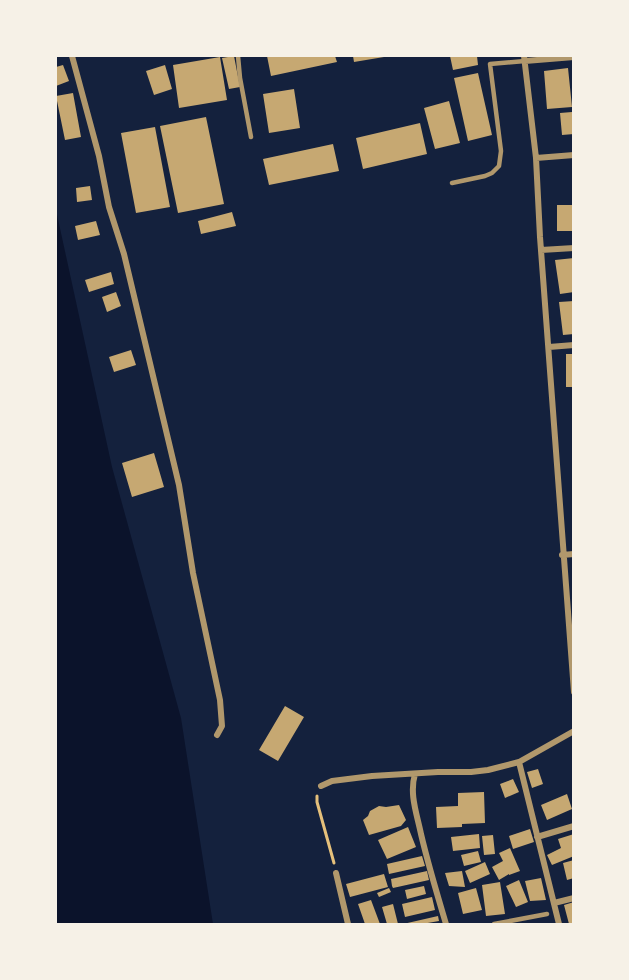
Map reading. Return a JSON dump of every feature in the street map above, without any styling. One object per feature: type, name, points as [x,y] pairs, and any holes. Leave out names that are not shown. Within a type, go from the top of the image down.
[{"type":"street","points":[[72,56],[99,156],[109,207],[124,254],[179,485],[193,573],[220,700],[222,726],[217,735]]},
{"type":"street","points":[[573,57],[525,58],[537,158],[541,250],[573,692]]},
{"type":"street","points":[[537,158],[573,155]]},
{"type":"street","points":[[541,250],[573,248]]},
{"type":"street","points":[[549,347],[573,345]]},
{"type":"street","points":[[562,555],[573,554]]},
{"type":"street","points":[[321,786],[332,781],[347,779],[488,770],[519,762],[573,731]]},
{"type":"street","points":[[519,762],[559,924]]},
{"type":"street","points":[[415,774],[413,800],[446,924]]},
{"type":"street","points":[[537,837],[573,826]]},
{"type":"street","points":[[336,873],[348,924]]},
{"type":"street","points":[[554,903],[573,898]]},
{"type":"lane","points":[[238,56],[251,137]]},
{"type":"lane","points":[[452,183],[485,176],[496,170],[501,160],[489,56]]},
{"type":"lane","points":[[490,64],[525,58]]},
{"type":"lane","points":[[494,924],[547,914]]},
{"type":"path","points":[[321,786],[317,792],[317,802],[332,851],[336,873]]},
{"type":"water","points":[[56,210],[112,467],[181,718],[213,924],[56,924]]},
{"type":"building","points":[[234,56],[240,87],[229,89],[222,58]]},
{"type":"building","points":[[267,56],[335,56],[337,62],[271,76]]},
{"type":"building","points":[[353,56],[384,56],[384,57],[354,62]]},
{"type":"building","points":[[450,56],[477,56],[478,65],[453,70]]},
{"type":"building","points":[[220,57],[227,100],[179,108],[173,65]]},
{"type":"building","points":[[63,65],[69,81],[56,86],[56,67]]},
{"type":"building","points":[[165,65],[172,89],[154,95],[146,71]]},
{"type":"building","points":[[568,68],[572,107],[547,109],[544,71]]},
{"type":"building","points":[[478,73],[492,135],[468,141],[454,78]]},
{"type":"building","points":[[294,89],[300,128],[269,133],[263,94]]},
{"type":"building","points":[[73,93],[81,137],[65,140],[56,96]]},
{"type":"building","points":[[449,101],[460,143],[435,149],[424,108]]},
{"type":"building","points":[[572,112],[574,134],[562,135],[560,113]]},
{"type":"building","points":[[206,117],[224,204],[178,213],[160,126]]},
{"type":"building","points":[[420,123],[427,154],[363,169],[356,138]]},
{"type":"building","points":[[155,127],[170,207],[136,213],[121,133]]},
{"type":"building","points":[[333,144],[339,171],[269,185],[263,159]]},
{"type":"building","points":[[90,186],[92,200],[77,202],[76,188]]},
{"type":"building","points":[[557,205],[574,205],[574,231],[557,231]]},
{"type":"building","points":[[232,212],[236,226],[201,234],[198,221]]},
{"type":"building","points":[[96,221],[100,235],[78,240],[75,226]]},
{"type":"building","points":[[574,258],[574,292],[560,294],[555,260]]},
{"type":"building","points":[[111,272],[114,284],[89,292],[85,280]]},
{"type":"building","points":[[116,292],[121,306],[107,312],[102,297]]},
{"type":"building","points":[[574,301],[574,334],[563,335],[559,302]]},
{"type":"building","points":[[131,350],[136,365],[114,372],[109,357]]},
{"type":"building","points":[[566,354],[574,354],[574,387],[566,387]]},
{"type":"building","points":[[154,453],[164,487],[132,497],[122,463]]},
{"type":"building","points":[[285,706],[304,717],[278,761],[259,750]]},
{"type":"building","points":[[538,769],[543,784],[532,788],[527,772]]},
{"type":"building","points":[[513,779],[519,792],[505,798],[500,784]]},
{"type":"building","points":[[484,792],[485,823],[437,828],[436,807],[458,806],[458,793]]},
{"type":"building","points":[[567,794],[572,809],[547,820],[541,805]]},
{"type":"building","points":[[399,805],[406,820],[401,826],[369,835],[363,820],[370,811],[379,806]]},
{"type":"building","points":[[408,827],[416,847],[387,859],[378,840]]},
{"type":"building","points":[[530,829],[534,842],[513,849],[509,836]]},
{"type":"building","points":[[479,834],[480,848],[453,851],[451,837]]},
{"type":"building","points":[[574,834],[574,856],[552,865],[547,855],[561,848],[558,839]]},
{"type":"building","points":[[493,835],[495,854],[484,855],[482,836]]},
{"type":"building","points":[[510,848],[520,871],[499,880],[492,867],[503,861],[499,853]]},
{"type":"building","points":[[478,851],[481,862],[464,866],[461,855]]},
{"type":"building","points":[[422,856],[425,866],[389,874],[387,864]]},
{"type":"building","points":[[574,860],[574,878],[567,880],[563,863]]},
{"type":"building","points":[[485,862],[490,874],[470,883],[465,871]]},
{"type":"building","points":[[427,871],[429,880],[393,888],[391,879]]},
{"type":"building","points":[[462,871],[465,887],[449,886],[445,873]]},
{"type":"building","points":[[384,874],[388,887],[350,897],[346,884]]},
{"type":"building","points":[[541,878],[546,900],[530,901],[525,881]]},
{"type":"building","points":[[519,880],[528,902],[516,907],[506,886]]},
{"type":"building","points":[[500,882],[505,914],[486,916],[482,885]]},
{"type":"building","points":[[424,886],[426,894],[407,899],[405,890]]},
{"type":"building","points":[[389,888],[391,892],[379,897],[377,893]]},
{"type":"building","points":[[476,888],[482,910],[463,914],[458,893]]},
{"type":"building","points":[[432,897],[435,910],[405,917],[402,904]]},
{"type":"building","points":[[371,900],[380,924],[365,924],[358,904]]},
{"type":"building","points":[[574,902],[574,924],[569,924],[564,905]]},
{"type":"building","points":[[393,904],[398,924],[387,924],[382,907]]},
{"type":"building","points":[[438,916],[439,921],[403,924]]}]
